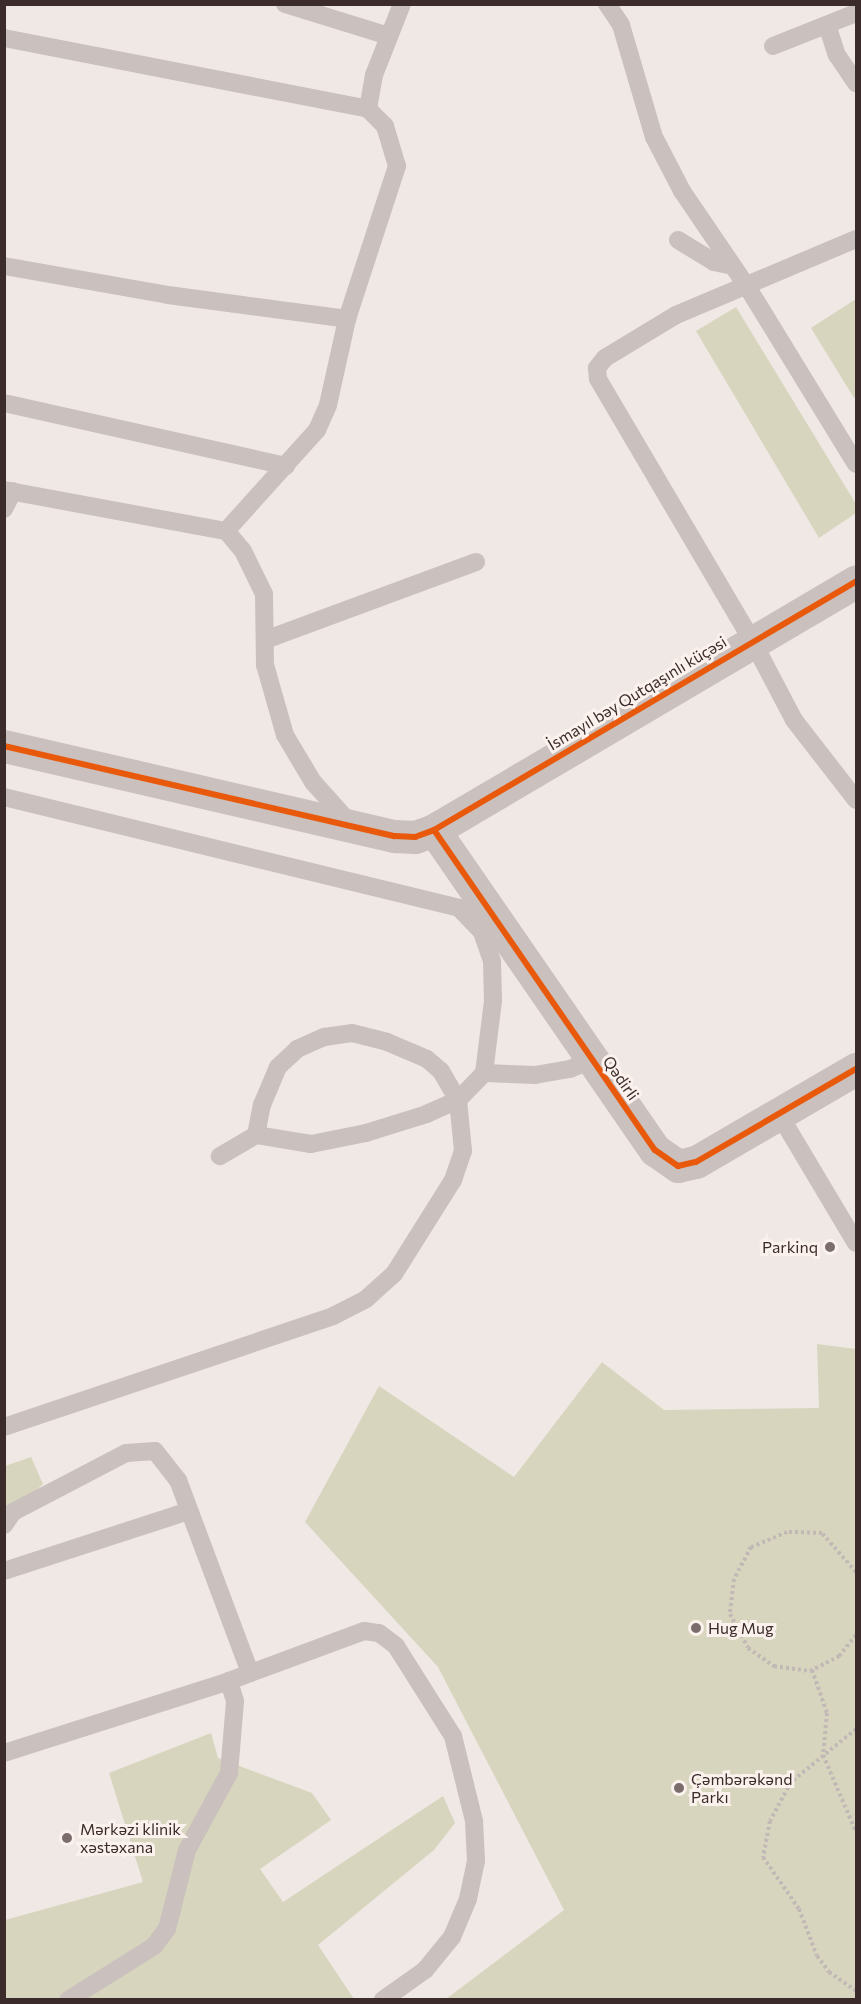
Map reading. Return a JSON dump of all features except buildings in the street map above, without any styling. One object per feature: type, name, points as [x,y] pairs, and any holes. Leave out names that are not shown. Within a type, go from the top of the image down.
[{"type":"street","name":"İsmayıl bəy Qutqaşınlı küçəsi","points":[[434,830],[856,580]]},
{"type":"street","points":[[4,746],[353,826],[415,837],[434,830]]},
{"type":"street","name":"Qədirli","points":[[434,830],[655,1150],[678,1166],[696,1162],[856,1069]]},
{"type":"lane","points":[[285,4],[389,36]]},
{"type":"lane","points":[[368,109],[374,75],[402,4]]},
{"type":"lane","points":[[607,4],[621,25],[654,137],[682,192],[748,288],[856,464]]},
{"type":"lane","points":[[773,46],[828,28],[856,13]]},
{"type":"lane","points":[[828,28],[837,55],[856,83]]},
{"type":"lane","points":[[4,38],[368,109],[385,126],[397,166],[347,319],[328,405],[317,430],[226,531]]},
{"type":"lane","points":[[856,238],[748,288],[676,315],[605,358],[597,368],[598,379],[752,640],[794,720],[856,800]]},
{"type":"lane","points":[[678,240],[714,262],[733,267]]},
{"type":"lane","points":[[4,266],[168,296],[347,319]]},
{"type":"lane","points":[[4,403],[286,466]]},
{"type":"lane","points":[[4,509],[9,490],[226,531],[243,551],[264,594],[265,665],[285,735],[313,782],[353,826]]},
{"type":"lane","points":[[265,640],[476,562]]},
{"type":"lane","points":[[4,797],[459,908],[482,932],[492,962],[493,1001],[484,1073],[458,1100],[427,1114],[366,1133],[311,1144],[256,1135],[219,1156]]},
{"type":"lane","points":[[4,1427],[333,1316],[366,1299],[394,1274],[453,1180],[463,1151],[458,1100],[441,1071],[427,1059],[387,1042],[351,1033],[324,1037],[297,1049],[278,1067],[262,1105],[256,1135]]},
{"type":"lane","points":[[484,1073],[535,1075],[570,1069],[592,1060]]},
{"type":"lane","points":[[779,1114],[856,1243]]},
{"type":"lane","points":[[4,1525],[13,1512],[126,1453],[143,1450],[155,1451],[166,1461],[189,1511],[250,1673]]},
{"type":"lane","points":[[4,1571],[189,1511]]},
{"type":"lane","points":[[4,1753],[250,1673],[364,1631],[379,1633],[396,1646],[453,1736],[474,1821],[476,1861],[468,1899],[452,1937],[425,1970],[383,2000]]},
{"type":"lane","points":[[68,2000],[154,1946],[167,1929],[187,1850],[229,1773],[235,1701],[229,1680]]},
{"type":"path","points":[[856,1572],[822,1533],[787,1532],[751,1546],[734,1579],[730,1614],[748,1648],[774,1666],[812,1670],[839,1656],[856,1635]]},
{"type":"path","points":[[812,1670],[827,1713],[823,1755],[856,1832]]},
{"type":"path","points":[[856,1729],[791,1782],[770,1821],[763,1857],[799,1908],[818,1956],[829,1972],[856,1991]]},
{"type":"shaded area","points":[[856,299],[856,396],[854,398],[811,328]]},
{"type":"shaded area","points":[[736,307],[856,504],[856,513],[819,538],[696,331]]},
{"type":"shaded area","name":"Çəmbərəkənd Parkı","points":[[817,1344],[856,1349],[856,1999],[446,1999],[564,1910],[438,1667],[305,1522],[379,1386],[514,1477],[602,1362],[664,1410],[819,1408]]},
{"type":"shaded area","points":[[31,1457],[43,1484],[5,1519],[5,1466]]},
{"type":"shaded area","points":[[211,1733],[218,1758],[312,1793],[331,1820],[260,1869],[283,1902],[443,1796],[455,1823],[434,1850],[318,1945],[354,1999],[5,2000],[5,1920],[143,1882],[109,1773]]},
{"type":"cycle path","points":[[4,746],[395,836],[415,837],[434,830],[856,581]]},
{"type":"cycle path","points":[[434,830],[655,1150],[678,1166],[696,1162],[856,1069]]},
{"type":"place","name":"Parkinq","points":[[830,1247]]},
{"type":"place","name":"Hug Mug","points":[[696,1628]]},
{"type":"place","name":"Çəmbərəkənd Parkı","points":[[679,1788]]},
{"type":"place","name":"Mərkəzi klinik xəstəxana","points":[[67,1838]]}]
